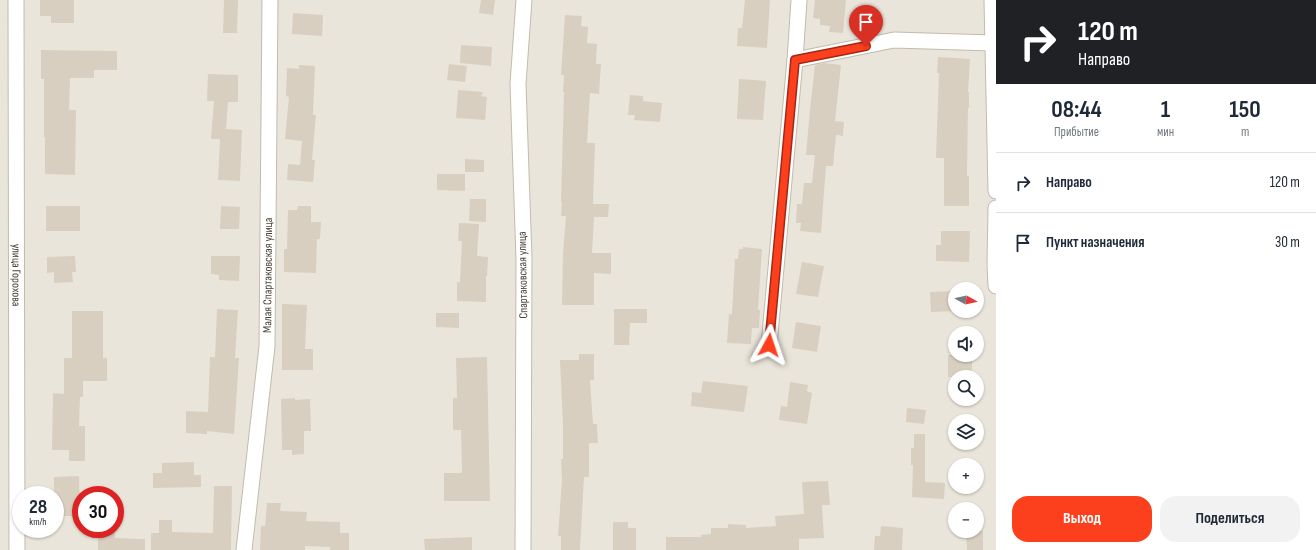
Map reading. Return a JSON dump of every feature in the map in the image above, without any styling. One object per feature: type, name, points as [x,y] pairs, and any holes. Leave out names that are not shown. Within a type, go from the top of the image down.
[{"type":"street","name":"улица Горохова","points":[[16,0],[17,550]]},
{"type":"street","name":"Малая Спартаковская улица","points":[[244,550],[267,346],[270,0]]},
{"type":"street","name":"Спартаковская улица","points":[[523,550],[524,259],[518,84],[524,0]]},
{"type":"street","points":[[769,345],[795,60],[799,0]]},
{"type":"street","points":[[992,0],[996,190]]},
{"type":"street","points":[[795,60],[894,40],[993,43]]},
{"type":"street","points":[[996,208],[996,286]]},
{"type":"shaded area","points":[[0,0],[996,0],[996,550],[0,550]]},
{"type":"building","points":[[40,0],[74,0],[74,23],[51,23],[51,16],[40,16]]},
{"type":"building","points":[[224,0],[238,0],[237,33],[223,33]]},
{"type":"building","points":[[481,0],[495,0],[493,15],[479,13]]},
{"type":"building","points":[[745,0],[770,0],[767,48],[737,46],[738,28],[742,28]]},
{"type":"building","points":[[815,0],[846,0],[843,33],[829,32],[830,26],[820,25],[820,19],[813,18]]},
{"type":"building","points":[[293,13],[323,15],[322,36],[292,34]]},
{"type":"building","points":[[565,15],[582,16],[581,26],[588,27],[587,43],[597,44],[596,64],[601,64],[599,94],[590,93],[587,143],[595,143],[593,204],[609,204],[608,217],[594,217],[592,253],[611,253],[611,274],[594,273],[594,305],[562,305],[563,253],[566,216],[561,216],[564,75],[561,75]]},
{"type":"building","points":[[461,45],[492,47],[491,66],[460,63]]},
{"type":"building","points":[[41,50],[117,51],[117,70],[94,70],[94,78],[70,78],[69,110],[76,110],[75,175],[45,174],[44,79],[41,79]]},
{"type":"building","points":[[938,57],[970,59],[967,176],[969,176],[969,206],[944,206],[944,158],[936,158],[939,73],[937,73]]},
{"type":"building","points":[[824,63],[841,65],[835,121],[844,122],[843,136],[836,135],[833,166],[826,166],[821,233],[800,231],[801,223],[796,223],[797,204],[802,204],[804,183],[812,183],[815,155],[806,155],[810,109],[815,65]]},
{"type":"building","points":[[449,64],[467,66],[465,82],[447,80]]},
{"type":"building","points":[[299,65],[315,66],[313,115],[316,115],[312,160],[315,160],[313,182],[287,180],[288,164],[300,165],[302,141],[285,139],[289,97],[286,96],[287,68],[299,69]]},
{"type":"building","points":[[208,74],[238,75],[238,102],[228,102],[226,129],[242,130],[240,181],[218,180],[220,139],[211,139],[214,101],[207,101]]},
{"type":"building","points":[[739,79],[766,81],[763,120],[737,119]]},
{"type":"building","points":[[458,90],[483,92],[481,96],[487,97],[485,120],[456,118]]},
{"type":"building","points":[[630,95],[643,96],[643,101],[662,103],[660,122],[634,120],[635,115],[628,115]]},
{"type":"building","points":[[465,159],[484,160],[484,172],[465,172]]},
{"type":"building","points":[[437,174],[465,174],[465,191],[437,190]]},
{"type":"building","points":[[470,199],[486,199],[486,222],[469,221]]},
{"type":"building","points":[[46,206],[80,206],[80,231],[46,231]]},
{"type":"building","points":[[221,206],[240,207],[239,229],[220,229]]},
{"type":"building","points":[[298,206],[311,206],[311,222],[321,222],[320,239],[317,239],[316,273],[284,272],[284,249],[287,249],[288,210],[297,210]]},
{"type":"building","points":[[459,223],[479,224],[477,256],[488,257],[486,302],[457,301],[457,282],[460,282],[462,241],[458,241]]},
{"type":"building","points":[[941,231],[970,231],[969,262],[936,261],[936,245],[941,245]]},
{"type":"building","points":[[743,247],[762,249],[758,310],[760,310],[759,328],[752,328],[751,344],[727,343],[729,314],[732,314],[735,259],[738,259],[739,249],[743,249]]},
{"type":"building","points":[[75,256],[76,272],[72,272],[73,282],[54,283],[54,272],[47,273],[47,257]]},
{"type":"building","points":[[211,256],[240,256],[239,281],[219,280],[219,275],[211,274]]},
{"type":"building","points":[[802,262],[824,266],[818,297],[796,294]]},
{"type":"building","points":[[948,291],[948,311],[931,312],[930,292]]},
{"type":"building","points":[[282,304],[307,305],[305,349],[313,349],[313,370],[282,370]]},
{"type":"building","points":[[217,309],[238,310],[235,358],[239,358],[234,434],[207,431],[207,434],[186,433],[186,411],[208,412],[210,357],[215,357]]},
{"type":"building","points":[[614,309],[647,309],[647,323],[630,323],[629,345],[614,345]]},
{"type":"building","points":[[72,311],[103,311],[103,358],[107,358],[107,381],[83,381],[83,397],[80,397],[79,426],[85,426],[85,461],[69,461],[69,450],[52,450],[53,393],[64,394],[64,358],[72,358]]},
{"type":"building","points":[[436,313],[459,313],[459,328],[436,327]]},
{"type":"building","points":[[796,322],[821,326],[817,352],[792,348]]},
{"type":"building","points":[[579,354],[594,354],[594,380],[590,380],[593,424],[597,424],[598,443],[589,443],[589,477],[584,477],[580,550],[561,550],[561,536],[558,536],[562,480],[561,459],[563,459],[560,360],[579,360]]},
{"type":"building","points":[[487,357],[490,501],[444,501],[444,473],[462,473],[461,430],[453,430],[453,398],[457,398],[456,358]]},
{"type":"building","points":[[948,362],[972,362],[972,370],[948,370]]},
{"type":"building","points":[[703,381],[748,386],[744,412],[691,406],[692,392],[701,393]]},
{"type":"building","points":[[790,382],[808,385],[807,391],[812,393],[807,424],[779,420],[781,406],[787,407]]},
{"type":"building","points":[[295,398],[295,400],[310,399],[311,431],[304,431],[304,454],[292,455],[292,450],[282,450],[281,399]]},
{"type":"building","points":[[907,408],[926,410],[924,424],[906,422]]},
{"type":"building","points":[[914,434],[925,434],[925,482],[945,483],[944,499],[912,497],[913,465],[911,465],[911,448],[914,448]]},
{"type":"building","points":[[194,462],[194,475],[201,475],[201,487],[153,488],[153,473],[162,473],[162,463]]},
{"type":"building","points":[[79,476],[79,486],[72,486],[72,516],[64,516],[64,486],[54,486],[54,477]]},
{"type":"building","points":[[828,481],[830,505],[822,505],[824,538],[799,539],[799,550],[666,550],[666,537],[701,537],[701,535],[711,534],[711,528],[728,528],[728,524],[746,525],[746,528],[776,526],[775,516],[804,514],[802,482]]},
{"type":"building","points":[[214,486],[232,486],[231,550],[151,550],[151,533],[159,533],[159,520],[172,520],[172,532],[213,533]]},
{"type":"building","points":[[267,503],[281,503],[280,511],[307,512],[306,521],[340,522],[340,533],[349,533],[349,550],[330,550],[330,547],[305,546],[305,550],[260,550],[261,526],[265,526]]},
{"type":"building","points":[[613,522],[628,522],[628,528],[636,528],[636,550],[613,550]]},
{"type":"building","points":[[881,526],[903,528],[902,550],[874,550],[875,536],[880,536]]},
{"type":"building","points":[[472,537],[472,550],[425,550],[424,539]]},
{"type":"building","points":[[98,538],[145,539],[145,550],[98,550]]},
{"type":"building","points":[[966,538],[983,538],[983,550],[967,550]]},
{"type":"route","points":[[769,345],[795,60],[866,46]]}]
